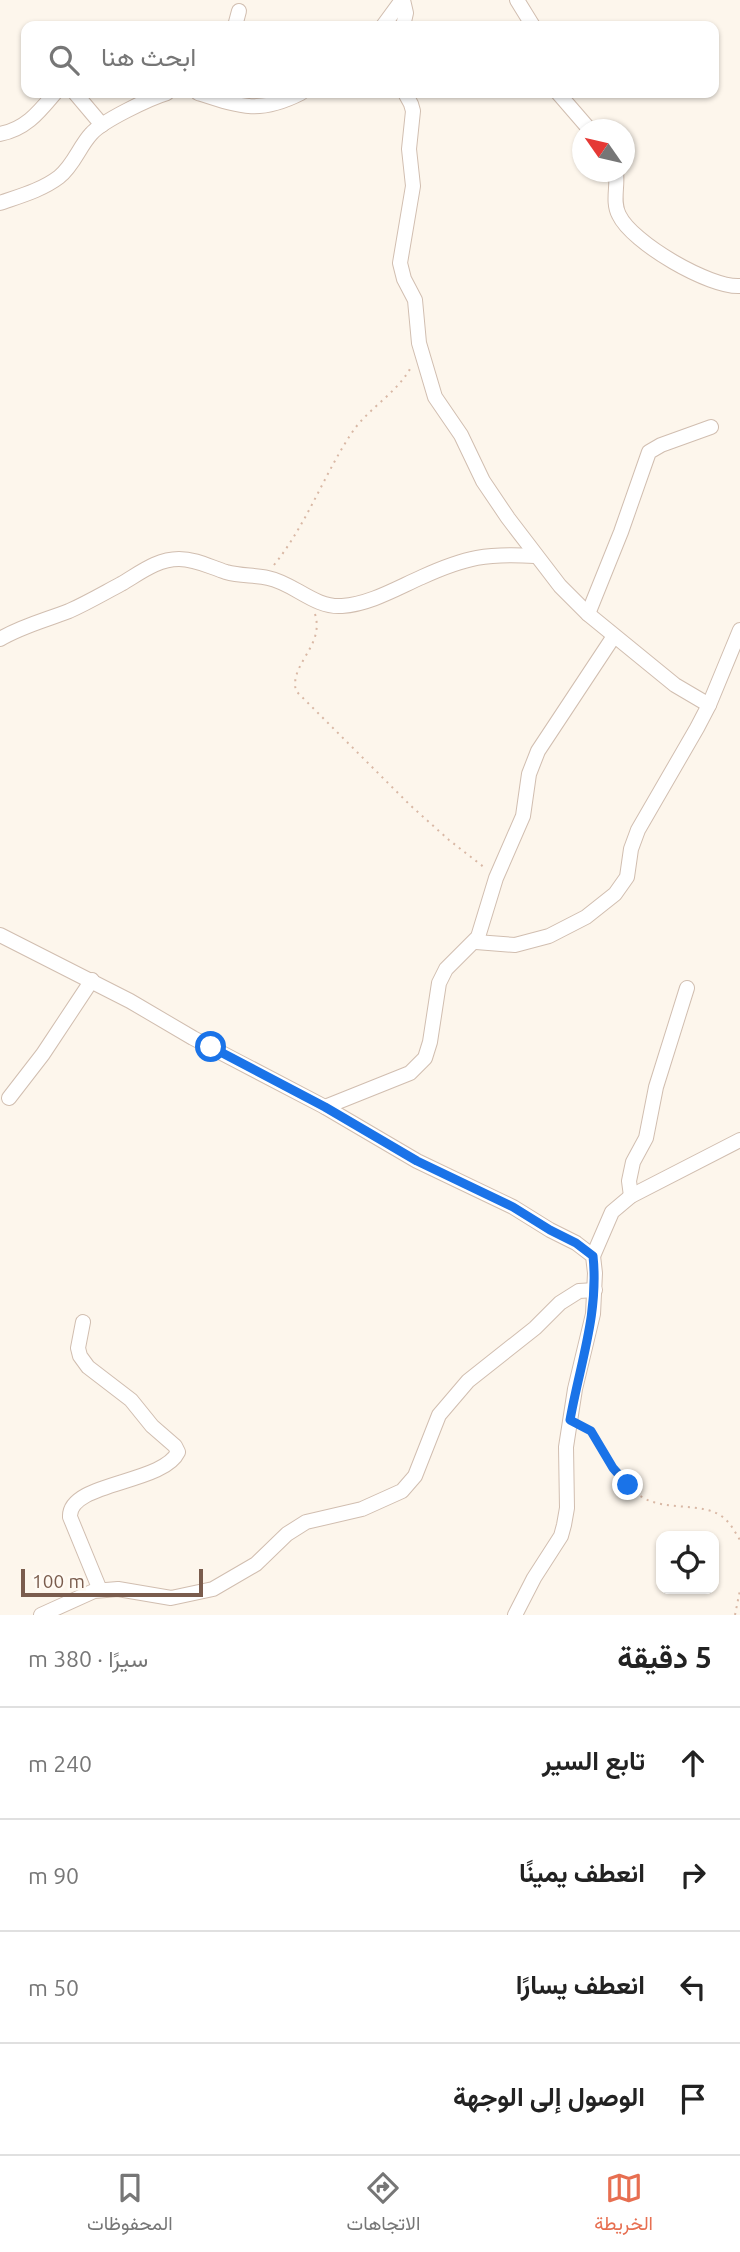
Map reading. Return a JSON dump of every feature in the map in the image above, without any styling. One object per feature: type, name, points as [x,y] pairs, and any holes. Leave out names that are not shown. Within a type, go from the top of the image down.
[{"type":"street","points":[[387,21],[402,0]]},
{"type":"street","points":[[402,0],[406,13],[404,21]]},
{"type":"street","points":[[517,0],[530,21]]},
{"type":"street","points":[[236,21],[239,11]]},
{"type":"street","points":[[0,134],[26,125],[50,98]]},
{"type":"street","points":[[79,98],[102,125]]},
{"type":"street","points":[[0,203],[27,194],[56,179],[73,162],[90,134],[102,125],[157,98]]},
{"type":"street","points":[[215,98],[242,106],[259,107],[274,105],[290,98]]},
{"type":"street","points":[[408,98],[413,111],[409,149],[413,186],[400,263],[401,273],[415,300],[422,352],[440,407],[461,435],[483,481],[535,556],[560,586],[588,614],[675,685],[709,705]]},
{"type":"street","points":[[562,98],[580,119]]},
{"type":"street","points":[[616,182],[615,202],[619,216],[640,239],[695,273],[722,284],[740,286]]},
{"type":"street","points":[[588,614],[621,533],[649,452],[710,428]]},
{"type":"street","points":[[0,639],[16,630],[67,612],[167,560],[193,561],[234,574],[284,582],[333,606],[356,604],[473,557],[491,554],[535,556]]},
{"type":"street","points":[[476,942],[515,946],[549,936],[586,917],[615,894],[627,877],[631,849],[638,830],[709,705],[735,654],[740,630]]},
{"type":"street","points":[[325,1107],[401,1077],[418,1067],[425,1058],[439,983],[446,969],[476,942],[496,878],[523,816],[529,774],[538,751],[614,636]]},
{"type":"street","points":[[0,935],[92,980],[193,1038],[325,1107],[417,1161],[513,1207],[576,1243],[593,1256]]},
{"type":"street","points":[[9,1098],[43,1054],[92,980]]},
{"type":"street","points":[[631,1196],[629,1181],[633,1161],[646,1138],[656,1087],[687,988]]},
{"type":"street","points":[[515,1615],[565,1525],[565,1457],[570,1420],[593,1314],[593,1256],[608,1217],[631,1196],[740,1140]]},
{"type":"street","points":[[41,1615],[100,1590],[118,1589],[171,1598],[213,1589],[256,1564],[287,1534],[306,1522],[362,1509],[402,1491],[415,1476],[439,1415],[468,1381],[535,1328],[568,1297],[595,1290]]},
{"type":"street","points":[[83,1322],[78,1348],[88,1367],[131,1400],[178,1452],[175,1458],[166,1464],[88,1494],[71,1507],[70,1517],[100,1590]]},
{"type":"path","points":[[265,577],[300,529],[318,491],[354,430],[365,415],[408,373],[412,361]]},
{"type":"path","points":[[305,594],[316,618],[317,632],[301,666],[295,685],[296,691],[410,805],[496,878]]},
{"type":"path","points":[[570,1420],[591,1431],[613,1468],[645,1499],[715,1513],[723,1517],[740,1540]]},
{"type":"path","points":[[735,1615],[740,1590]]},
{"type":"route","points":[[211,1047],[325,1107],[417,1161],[513,1207],[576,1243],[593,1256],[593,1314],[570,1420],[591,1431],[613,1468],[628,1485]]}]
